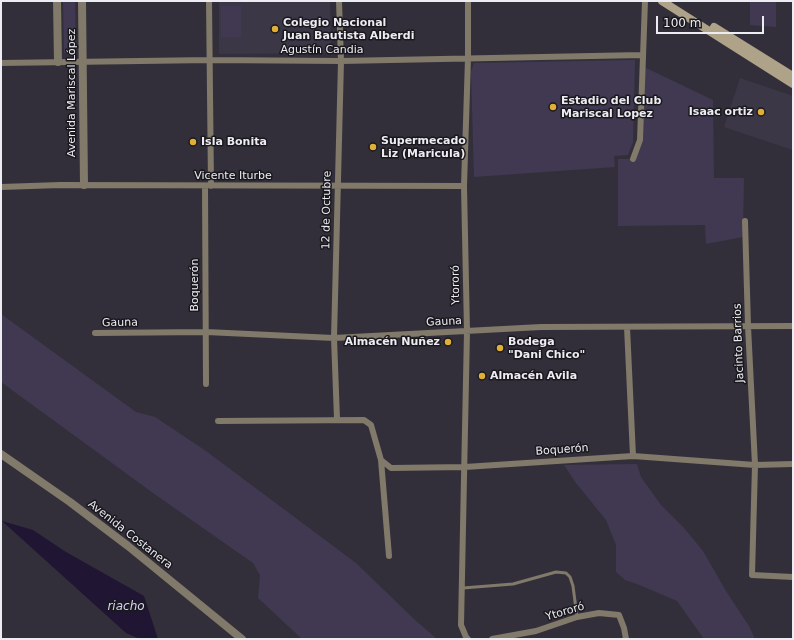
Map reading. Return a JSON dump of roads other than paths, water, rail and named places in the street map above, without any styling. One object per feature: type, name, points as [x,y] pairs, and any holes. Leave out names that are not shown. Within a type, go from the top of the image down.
[{"type":"main road","points":[[662,1],[793,84]]},
{"type":"main road","points":[[672,1],[793,76]]},
{"type":"street","name":"Avenida Mariscal López","points":[[57,1],[58,62]]},
{"type":"street","name":"Avenida Mariscal López","points":[[82,1],[84,185]]},
{"type":"street","name":"Boquerón","points":[[206,384],[210,60],[209,1]]},
{"type":"street","name":"12 de Octubre","points":[[337,420],[334,338],[341,60],[339,1]]},
{"type":"street","name":"Ytororó","points":[[468,1],[468,58],[464,186],[467,331],[462,588],[462,625],[468,639]]},
{"type":"street","points":[[633,159],[640,140],[645,1]]},
{"type":"street","name":"Agustín Candia","points":[[1,64],[642,55]]},
{"type":"street","name":"Vicente Iturbe","points":[[1,187],[84,185],[464,186]]},
{"type":"street","name":"Jacinto Barrios","points":[[745,221],[748,326],[755,465],[752,575],[793,577]]},
{"type":"street","name":"Gauna","points":[[95,333],[206,332],[334,338],[541,327],[793,326]]},
{"type":"street","points":[[627,327],[633,456]]},
{"type":"street","points":[[218,421],[364,420],[371,425],[381,460],[388,556]]},
{"type":"street","name":"Avenida Costanera","points":[[1,454],[70,502],[128,546],[242,639]]},
{"type":"street","name":"Boquerón","points":[[381,460],[391,468],[465,467],[633,456],[755,465],[793,464]]},
{"type":"street","name":"Ytororó","points":[[492,639],[536,631],[577,617],[599,614],[619,615],[626,639]]},
{"type":"street","points":[[536,631],[537,639]]},
{"type":"lane","points":[[462,588],[513,584],[556,572],[566,573],[570,577],[573,586],[577,617]]},
{"type":"water","name":"riacho","points":[[2,521],[33,530],[66,552],[144,596],[158,639],[140,639],[126,633]]},
{"type":"place","name":"Colegio Nacional Juan Bautista Alberdi","points":[[275,29]]},
{"type":"place","name":"Estadio del Club Mariscal Lopez","points":[[553,107]]},
{"type":"place","name":"Isaac ortiz","points":[[761,112]]},
{"type":"place","name":"Isla Bonita","points":[[193,142]]},
{"type":"place","name":"Supermecado Liz (Maricula)","points":[[373,147]]},
{"type":"place","name":"Almacén Nuñez","points":[[448,342]]},
{"type":"place","name":"Bodega \"Dani Chico\"","points":[[500,348]]},
{"type":"place","name":"Almacén Avila","points":[[482,376]]}]
